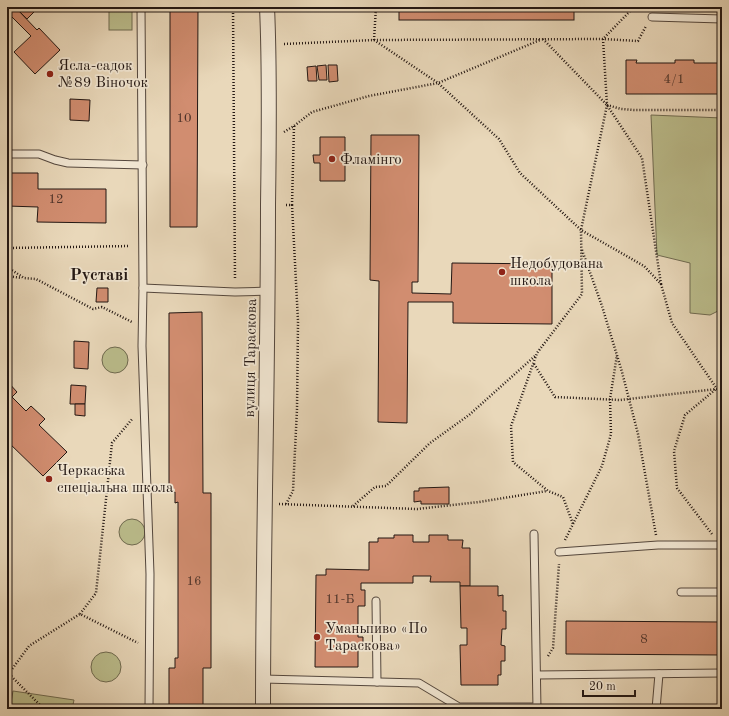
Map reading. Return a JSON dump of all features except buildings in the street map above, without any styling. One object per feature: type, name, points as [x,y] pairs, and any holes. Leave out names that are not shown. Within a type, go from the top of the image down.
[{"type":"street","name":"вулиця Тараскова","points":[[263,709],[264,503],[269,291],[269,45],[267,7]]},
{"type":"lane","points":[[141,7],[143,245],[142,328],[150,574],[149,709]]},
{"type":"lane","points":[[652,17],[722,19]]},
{"type":"lane","points":[[7,154],[39,154],[68,163],[142,165]]},
{"type":"lane","points":[[143,288],[235,292],[269,291]]},
{"type":"lane","points":[[263,679],[419,683],[459,707],[537,708],[534,534]]},
{"type":"lane","points":[[559,552],[658,545],[721,543]]},
{"type":"lane","points":[[681,592],[722,592]]},
{"type":"lane","points":[[376,601],[376,682]]},
{"type":"lane","points":[[656,709],[659,674]]},
{"type":"lane","points":[[537,675],[722,674]]},
{"type":"path","points":[[234,7],[235,292]]},
{"type":"path","points":[[374,40],[376,7]]},
{"type":"path","points":[[353,506],[375,487],[386,486],[430,443],[469,416],[537,354],[582,294],[581,230],[607,105],[603,39],[634,7]]},
{"type":"path","points":[[269,45],[374,40],[603,39],[638,41],[652,17]]},
{"type":"path","points":[[269,140],[294,126],[312,112],[369,96],[438,83],[543,39]]},
{"type":"path","points":[[543,39],[607,105],[642,158],[661,284],[672,322],[717,389],[722,399]]},
{"type":"path","points":[[374,40],[438,83],[499,139],[520,173],[581,230],[644,266],[661,284]]},
{"type":"path","points":[[607,105],[621,109],[634,110],[722,110]]},
{"type":"path","points":[[286,504],[293,491],[297,409],[298,321],[292,205],[294,126]]},
{"type":"path","points":[[286,205],[292,205]]},
{"type":"path","points":[[7,248],[143,245]]},
{"type":"path","points":[[581,247],[602,306],[629,398],[638,434],[658,545]]},
{"type":"path","points":[[7,267],[24,278]]},
{"type":"path","points":[[7,276],[36,279],[93,308],[102,307],[142,328]]},
{"type":"path","points":[[537,354],[511,426],[513,462],[548,491],[563,497],[573,524]]},
{"type":"path","points":[[537,675],[553,648],[559,552],[602,466],[610,434],[610,399],[617,355]]},
{"type":"path","points":[[534,364],[555,397],[610,399],[717,389]]},
{"type":"path","points":[[717,389],[685,415],[674,451],[677,488],[721,543]]},
{"type":"path","points":[[44,709],[8,674],[28,646],[80,614],[96,593],[112,443],[144,405]]},
{"type":"path","points":[[264,503],[417,508],[479,502],[548,491]]},
{"type":"path","points":[[80,614],[149,649]]},
{"type":"green space","points":[[109,7],[132,7],[132,30],[109,30]]},
{"type":"green space","points":[[651,115],[722,118],[722,309],[710,315],[690,313],[690,263],[657,255]]},
{"type":"green space","points":[[115,347],[124,351],[128,360],[124,369],[115,373],[106,369],[102,360],[106,351]]},
{"type":"green space","points":[[132,519],[141,523],[145,532],[141,541],[132,545],[123,541],[119,532],[123,523]]},
{"type":"green space","points":[[106,652],[117,656],[121,667],[117,678],[106,682],[95,678],[91,667],[95,656]]},
{"type":"green space","points":[[13,691],[74,700],[72,709],[10,709]]},
{"type":"place","name":"Ясла-садок №89 Віночок","points":[[50,74]]},
{"type":"place","name":"Фламінго","points":[[332,159]]},
{"type":"place","name":"Недобудована школа","points":[[502,272]]},
{"type":"place","name":"Черкаська спеціальна школа","points":[[49,479]]},
{"type":"place","name":"Уманьпиво «По Тараскова»","points":[[317,637]]},
{"type":"district","name":"Руставі","points":[[99,274]]}]
